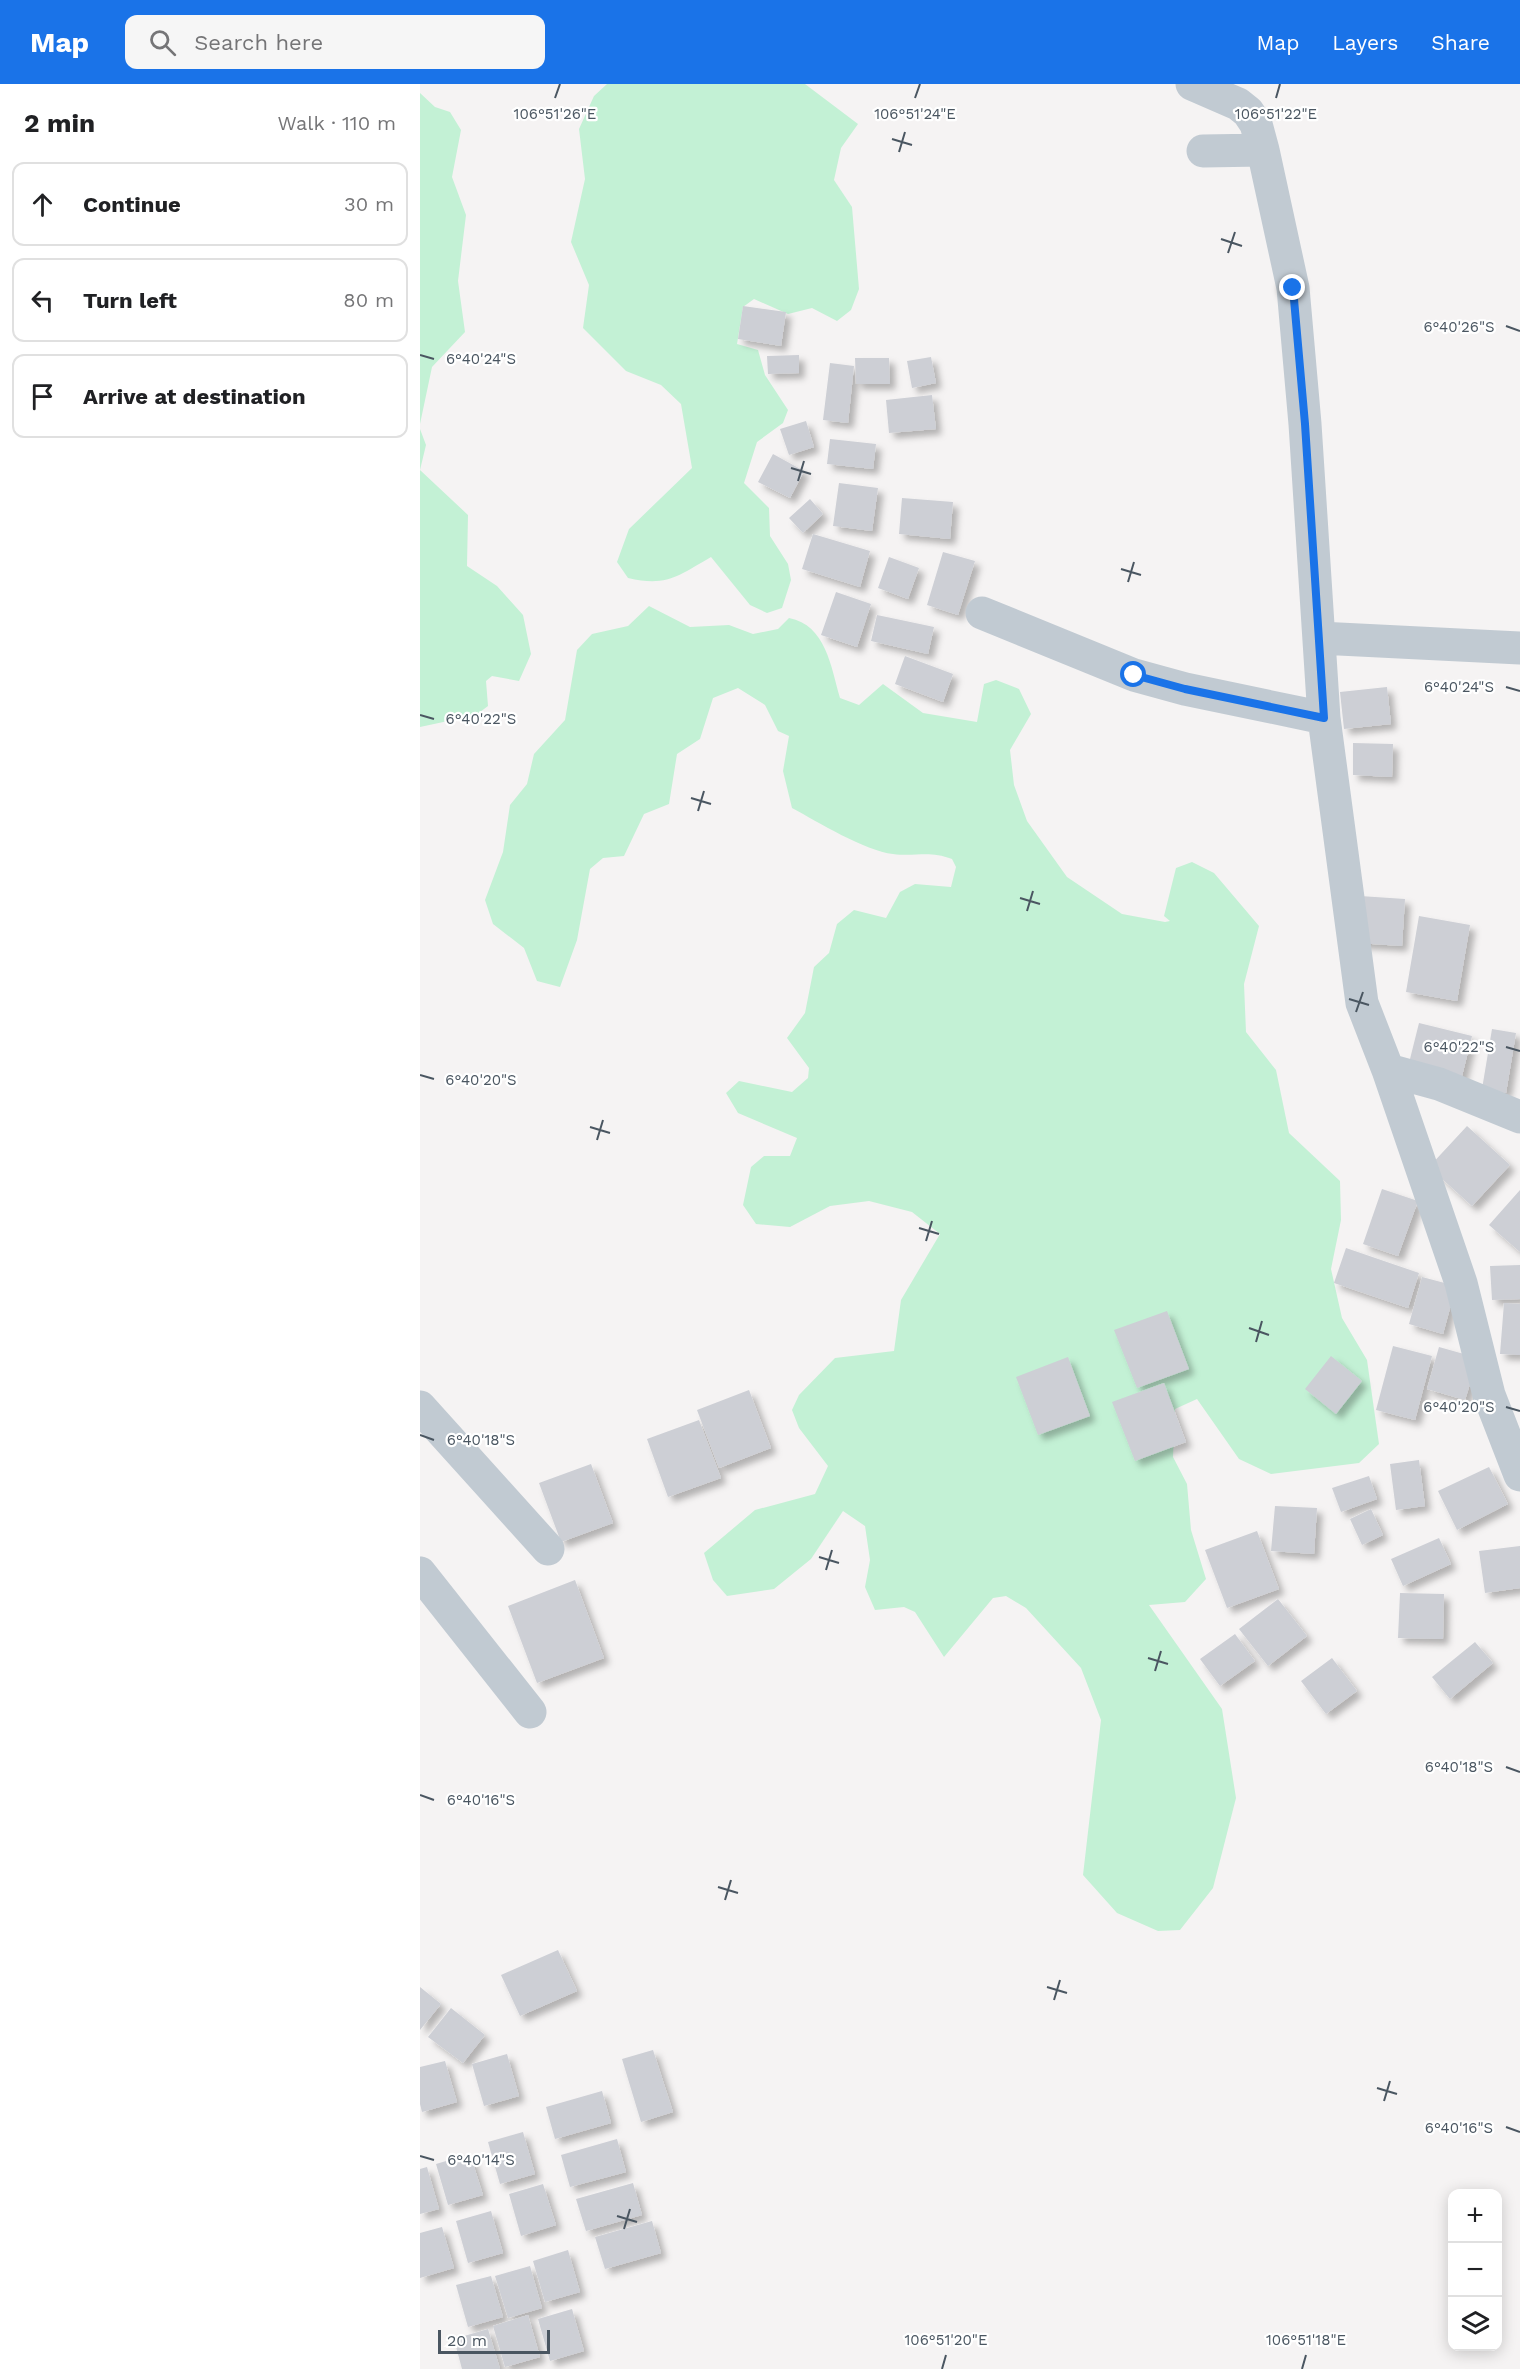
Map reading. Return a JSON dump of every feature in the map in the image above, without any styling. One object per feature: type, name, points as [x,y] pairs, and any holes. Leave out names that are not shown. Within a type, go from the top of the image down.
[{"type":"street","points":[[1192,84],[1238,104],[1248,112],[1256,124],[1263,150],[1293,288],[1305,424],[1324,718],[1362,1003],[1388,1070],[1461,1282],[1489,1395],[1520,1475]]},
{"type":"street","points":[[1203,151],[1263,150]]},
{"type":"street","points":[[982,613],[1134,675],[1185,689],[1324,718]]},
{"type":"street","points":[[1319,638],[1520,648]]},
{"type":"street","points":[[1388,1070],[1439,1084],[1520,1117]]},
{"type":"street","points":[[420,1407],[548,1549]]},
{"type":"street","points":[[420,1573],[530,1712]]},
{"type":"green space","points":[[607,84],[805,84],[858,124],[841,148],[834,180],[852,207],[859,289],[851,310],[837,321],[812,308],[788,314],[754,299],[743,307],[737,344],[758,350],[765,375],[788,410],[783,423],[757,442],[744,483],[769,508],[770,536],[788,564],[791,580],[782,608],[767,613],[750,605],[711,557],[672,578],[653,581],[628,578],[617,562],[629,529],[692,468],[681,404],[661,385],[626,371],[583,328],[589,285],[571,242],[585,179],[579,129],[594,96]]},
{"type":"green space","points":[[420,93],[435,107],[450,112],[461,130],[452,177],[466,215],[458,281],[465,332],[432,367],[420,424]]},
{"type":"green space","points":[[420,429],[426,445],[420,470]]},
{"type":"green space","points":[[420,470],[468,515],[467,566],[497,586],[523,615],[531,654],[519,681],[492,676],[486,681],[488,706],[476,715],[420,727]]},
{"type":"green space","points":[[649,606],[690,627],[729,625],[753,634],[778,629],[789,618],[801,622],[819,638],[825,649],[840,698],[859,705],[883,684],[923,713],[977,722],[984,684],[996,680],[1019,689],[1031,714],[1010,750],[1014,785],[1027,821],[1067,877],[1122,914],[1165,922],[1170,921],[1164,916],[1176,868],[1192,862],[1214,873],[1259,926],[1244,984],[1246,1032],[1276,1070],[1289,1133],[1340,1181],[1341,1220],[1331,1269],[1342,1318],[1367,1360],[1379,1444],[1359,1463],[1271,1474],[1239,1459],[1197,1399],[1175,1409],[1173,1457],[1187,1484],[1191,1530],[1206,1579],[1185,1602],[1149,1605],[1222,1709],[1236,1798],[1213,1888],[1180,1930],[1158,1931],[1117,1913],[1083,1875],[1101,1720],[1081,1668],[1026,1608],[1006,1596],[993,1598],[944,1657],[915,1612],[904,1607],[875,1610],[865,1587],[870,1560],[865,1526],[843,1511],[811,1559],[774,1589],[727,1596],[713,1580],[704,1553],[755,1510],[815,1494],[828,1466],[799,1428],[792,1410],[799,1395],[835,1358],[894,1351],[901,1300],[940,1234],[912,1212],[869,1201],[830,1206],[790,1227],[756,1224],[743,1205],[751,1167],[764,1156],[790,1156],[797,1138],[738,1113],[726,1093],[739,1081],[792,1092],[808,1078],[809,1068],[787,1038],[805,1013],[814,967],[829,953],[837,924],[854,910],[886,918],[900,892],[915,884],[951,887],[956,867],[952,859],[944,856],[893,854],[869,848],[792,808],[783,771],[789,736],[778,731],[765,705],[738,688],[713,698],[700,739],[677,754],[669,804],[644,814],[624,856],[603,858],[590,869],[577,940],[560,987],[537,981],[524,948],[493,924],[485,900],[503,852],[510,805],[527,784],[534,754],[565,720],[577,650],[592,634],[628,626]]},
{"type":"building","points":[[743,306],[786,312],[781,346],[738,339]]},
{"type":"building","points":[[799,355],[799,373],[768,374],[767,356]]},
{"type":"building","points":[[931,357],[936,383],[912,388],[907,361]]},
{"type":"building","points":[[855,358],[889,358],[890,384],[856,384]]},
{"type":"building","points":[[830,363],[854,366],[848,423],[823,420]]},
{"type":"building","points":[[932,395],[936,429],[889,433],[886,400]]},
{"type":"building","points":[[806,421],[814,447],[789,455],[780,429]]},
{"type":"building","points":[[830,439],[876,444],[873,469],[827,464]]},
{"type":"building","points":[[773,454],[804,471],[790,498],[758,482]]},
{"type":"building","points":[[839,483],[878,488],[872,531],[833,526]]},
{"type":"building","points":[[902,498],[953,502],[950,539],[899,534]]},
{"type":"building","points":[[810,499],[823,514],[803,533],[789,518]]},
{"type":"building","points":[[813,534],[870,551],[860,587],[802,569]]},
{"type":"building","points":[[943,552],[975,561],[958,615],[927,605]]},
{"type":"building","points":[[889,557],[919,568],[908,599],[878,588]]},
{"type":"building","points":[[836,592],[871,604],[857,647],[821,635]]},
{"type":"building","points":[[877,615],[934,627],[928,654],[871,641]]},
{"type":"building","points":[[905,656],[953,674],[943,702],[895,684]]},
{"type":"building","points":[[1387,687],[1391,724],[1344,729],[1340,692]]},
{"type":"building","points":[[1353,743],[1393,744],[1392,777],[1353,775]]},
{"type":"building","points":[[1360,896],[1405,899],[1402,946],[1357,943]]},
{"type":"building","points":[[1419,916],[1470,925],[1457,1001],[1406,992]]},
{"type":"building","points":[[1419,1023],[1472,1036],[1461,1080],[1408,1067]]},
{"type":"building","points":[[1492,1029],[1516,1033],[1506,1093],[1482,1089]]},
{"type":"building","points":[[1467,1126],[1510,1165],[1472,1206],[1429,1167]]},
{"type":"building","points":[[1382,1189],[1418,1201],[1398,1256],[1363,1244]]},
{"type":"building","points":[[1520,1190],[1520,1252],[1489,1225]]},
{"type":"building","points":[[1346,1248],[1419,1273],[1408,1308],[1334,1283]]},
{"type":"building","points":[[1520,1265],[1520,1299],[1492,1300],[1490,1266]]},
{"type":"building","points":[[1422,1277],[1456,1286],[1443,1334],[1409,1324]]},
{"type":"building","points":[[1504,1303],[1520,1304],[1520,1355],[1500,1354]]},
{"type":"building","points":[[1167,1311],[1189,1369],[1137,1388],[1114,1330]]},
{"type":"building","points":[[1393,1346],[1432,1356],[1415,1420],[1376,1410]]},
{"type":"building","points":[[1439,1347],[1478,1358],[1465,1400],[1427,1389]]},
{"type":"building","points":[[1331,1356],[1362,1381],[1336,1414],[1305,1389]]},
{"type":"building","points":[[1068,1357],[1090,1416],[1038,1435],[1016,1377]]},
{"type":"building","points":[[1164,1383],[1186,1442],[1135,1461],[1112,1402]]},
{"type":"building","points":[[749,1390],[771,1448],[719,1468],[697,1410]]},
{"type":"building","points":[[699,1420],[721,1478],[668,1497],[647,1439]]},
{"type":"building","points":[[1419,1460],[1425,1506],[1396,1510],[1390,1464]]},
{"type":"building","points":[[591,1464],[613,1523],[561,1542],[539,1483]]},
{"type":"building","points":[[1489,1467],[1508,1504],[1457,1530],[1438,1491]]},
{"type":"building","points":[[1369,1476],[1377,1499],[1341,1512],[1332,1488]]},
{"type":"building","points":[[1275,1506],[1317,1508],[1314,1554],[1271,1551]]},
{"type":"building","points":[[1371,1509],[1383,1535],[1362,1545],[1350,1519]]},
{"type":"building","points":[[1257,1531],[1279,1589],[1227,1608],[1205,1550]]},
{"type":"building","points":[[1439,1538],[1451,1564],[1403,1586],[1391,1559]]},
{"type":"building","points":[[1520,1546],[1520,1588],[1485,1593],[1479,1551]]},
{"type":"building","points":[[575,1580],[604,1658],[537,1683],[508,1606]]},
{"type":"building","points":[[1400,1593],[1444,1594],[1443,1639],[1398,1638]]},
{"type":"building","points":[[1278,1599],[1307,1636],[1268,1666],[1239,1629]]},
{"type":"building","points":[[1235,1634],[1255,1661],[1220,1686],[1200,1659]]},
{"type":"building","points":[[1475,1642],[1493,1663],[1450,1699],[1432,1677]]},
{"type":"building","points":[[1332,1658],[1357,1691],[1326,1714],[1301,1681]]},
{"type":"building","points":[[558,1950],[577,1991],[520,2016],[501,1975]]},
{"type":"building","points":[[420,1987],[441,2004],[420,2030]]},
{"type":"building","points":[[451,2008],[485,2035],[463,2063],[428,2037]]},
{"type":"building","points":[[653,2050],[673,2112],[641,2122],[622,2059]]},
{"type":"building","points":[[507,2054],[519,2096],[484,2106],[472,2064]]},
{"type":"building","points":[[445,2061],[457,2102],[422,2112],[420,2067]]},
{"type":"building","points":[[602,2091],[611,2123],[555,2139],[546,2107]]},
{"type":"building","points":[[523,2132],[535,2174],[500,2184],[488,2142]]},
{"type":"building","points":[[617,2139],[626,2172],[570,2187],[561,2155]]},
{"type":"building","points":[[470,2154],[483,2195],[448,2205],[436,2164]]},
{"type":"building","points":[[427,2167],[439,2209],[420,2214],[420,2169]]},
{"type":"building","points":[[633,2183],[642,2215],[586,2231],[576,2199]]},
{"type":"building","points":[[543,2184],[556,2225],[521,2236],[509,2194]]},
{"type":"building","points":[[491,2211],[503,2253],[468,2263],[456,2221]]},
{"type":"building","points":[[652,2221],[661,2253],[605,2269],[595,2237]]},
{"type":"building","points":[[442,2227],[454,2268],[420,2278],[420,2233]]},
{"type":"building","points":[[568,2250],[580,2292],[545,2302],[533,2261]]},
{"type":"building","points":[[530,2266],[542,2308],[508,2318],[495,2276]]},
{"type":"building","points":[[491,2276],[503,2317],[468,2327],[456,2285]]},
{"type":"building","points":[[572,2309],[584,2351],[550,2361],[538,2319]]},
{"type":"building","points":[[528,2315],[540,2357],[505,2367],[493,2326]]},
{"type":"building","points":[[488,2329],[500,2369],[462,2369],[454,2339]]},
{"type":"route","points":[[1134,675],[1185,689],[1324,718],[1305,424],[1293,288]]}]
